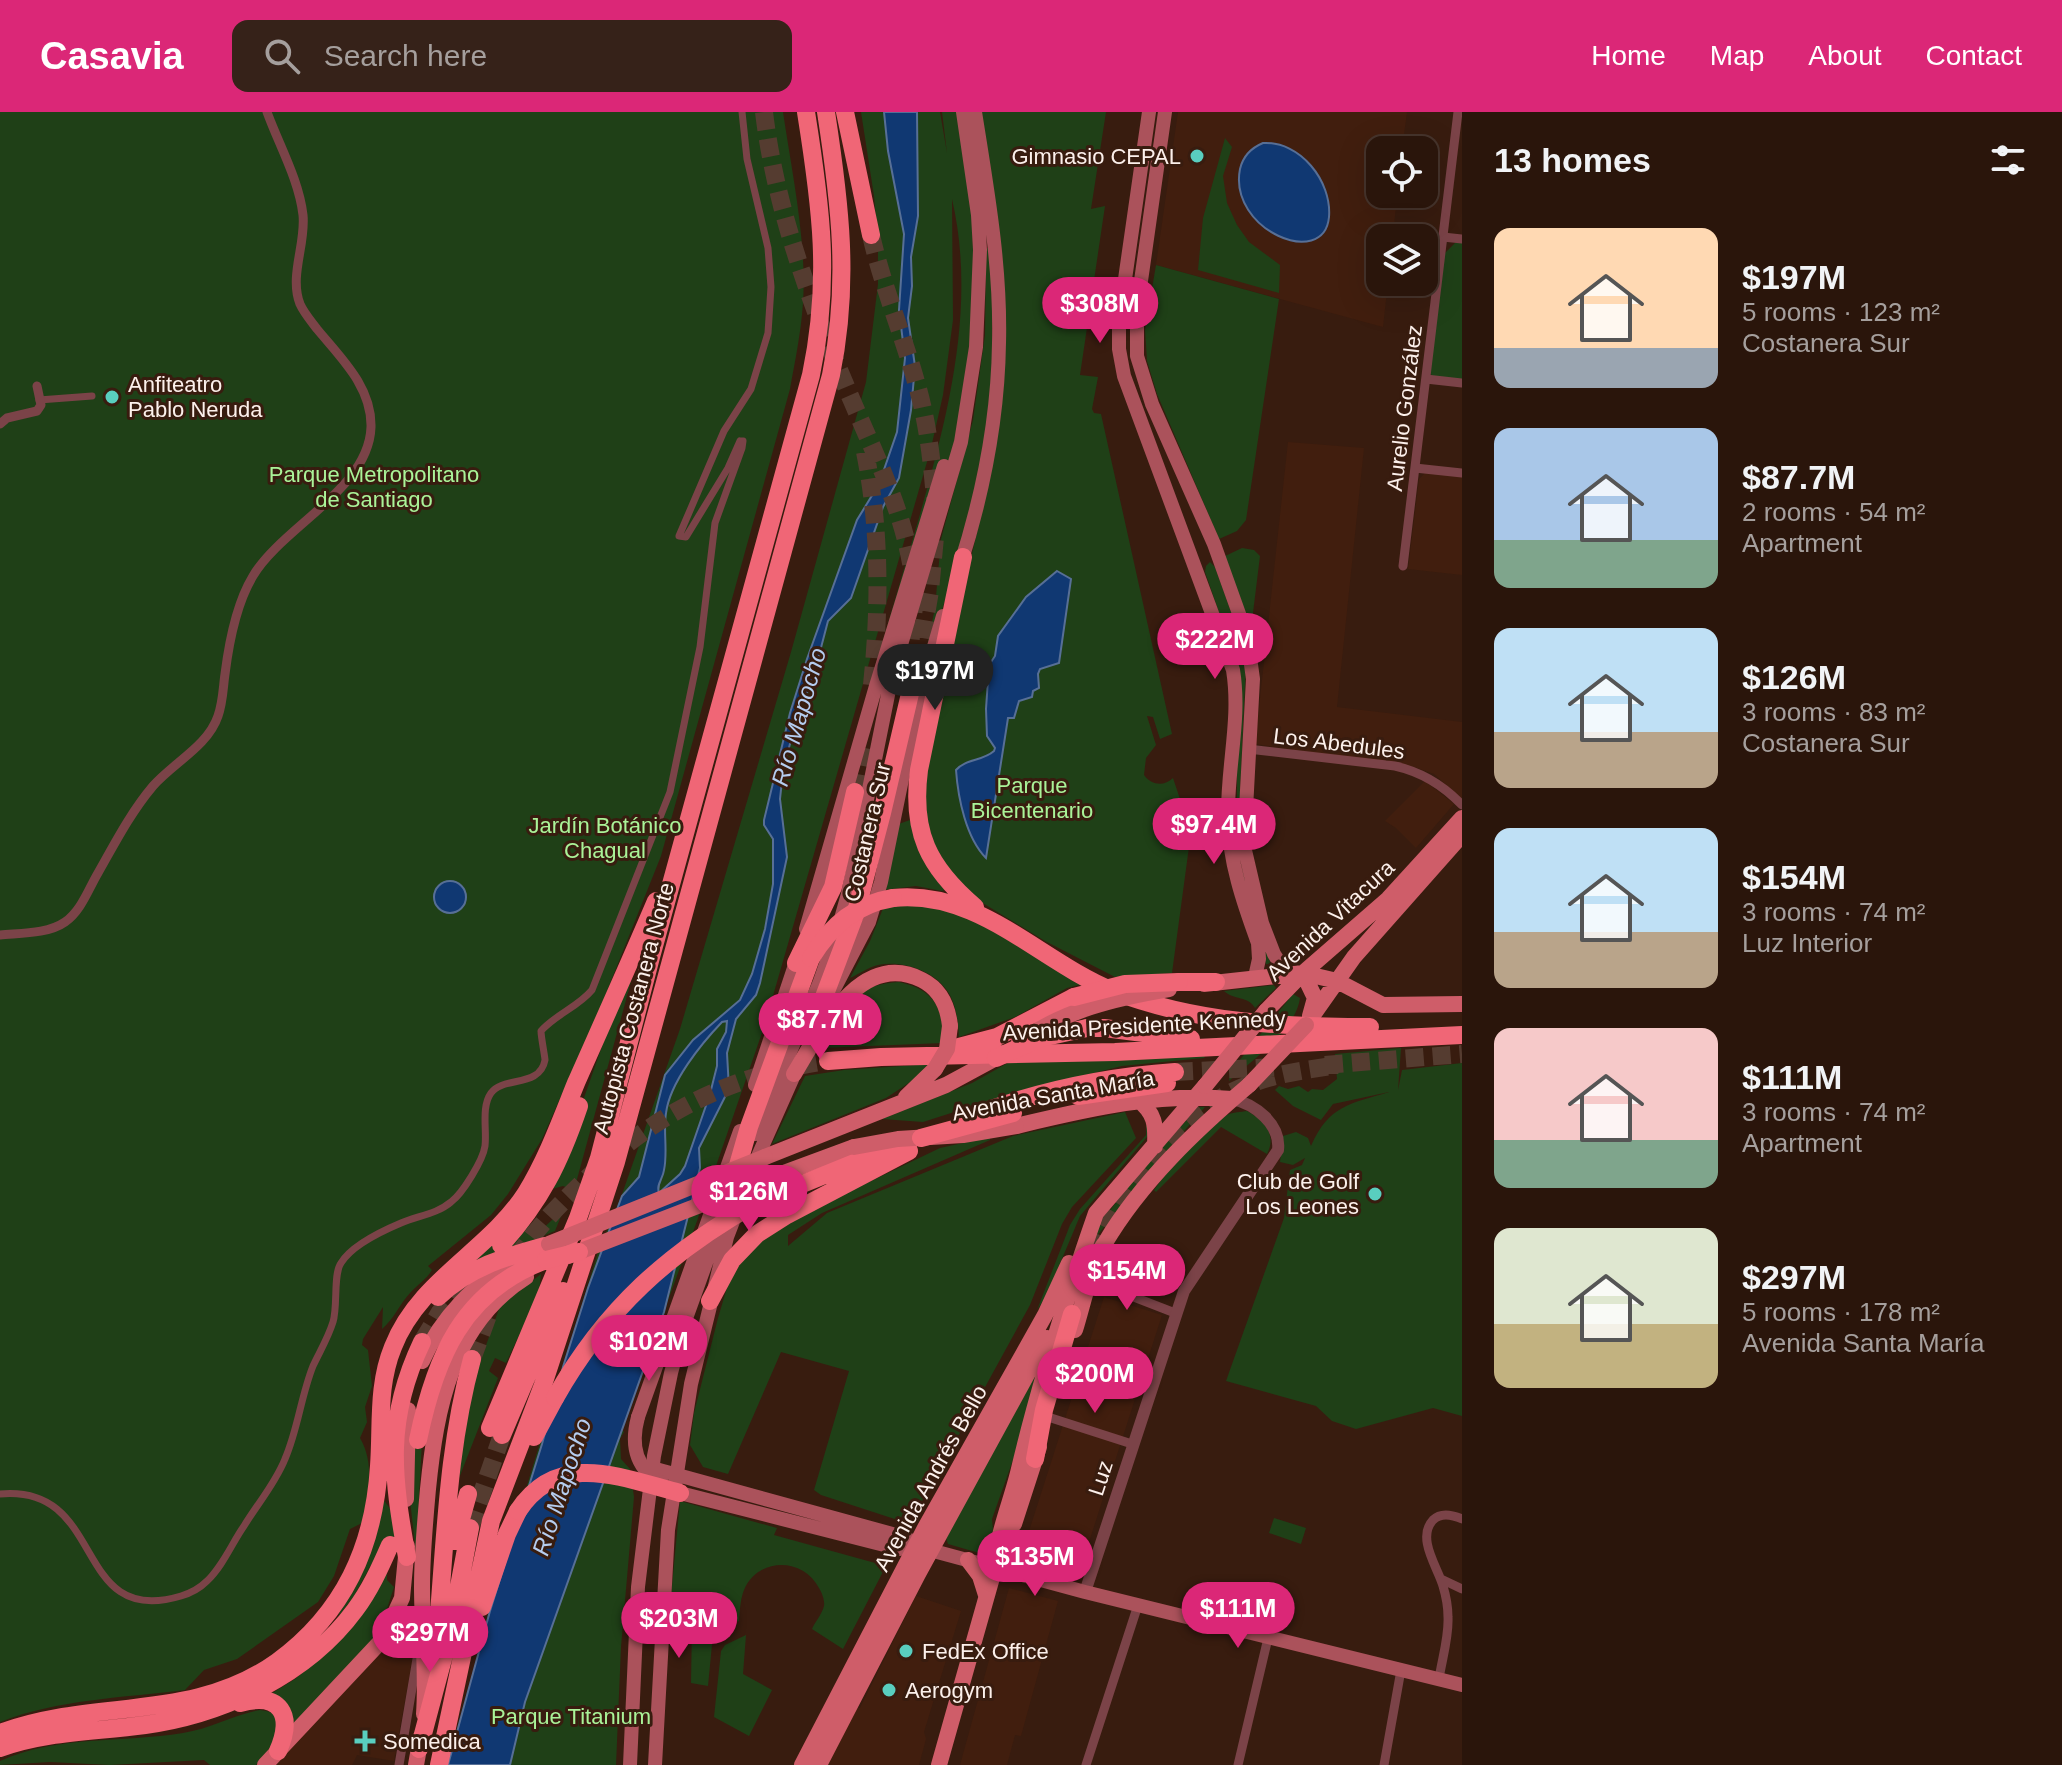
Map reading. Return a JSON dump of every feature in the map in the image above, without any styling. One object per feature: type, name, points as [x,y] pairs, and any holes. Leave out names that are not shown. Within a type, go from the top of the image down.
[{"type":"highway","name":"Autopista Costanera Norte","points":[[599,1216],[496,1432],[519,1354],[568,1242],[599,1158],[817,349],[822,305],[823,245],[806,112]]},
{"type":"highway","name":"Autopista Costanera Norte","points":[[439,1765],[482,1556],[497,1503],[543,1385],[626,1128],[836,353],[842,307],[843,259],[839,202],[826,112]]},
{"type":"highway","points":[[845,112],[871,235]]},
{"type":"highway","points":[[963,557],[919,770],[917,815],[931,858],[958,892],[993,921],[1094,982],[1175,1010],[1228,1021],[1278,1025],[1389,1027],[1462,1024]]},
{"type":"highway","points":[[810,1034],[856,912],[912,667],[848,894]]},
{"type":"highway","points":[[722,1200],[803,960],[833,887],[855,792]]},
{"type":"highway","points":[[0,1733],[56,1717],[159,1707],[201,1698],[245,1681],[292,1650],[327,1616],[352,1576],[364,1546],[374,1502],[382,1383],[400,1331],[427,1293],[498,1225],[527,1191],[553,1140],[683,839]]},
{"type":"highway","points":[[803,960],[845,917],[870,904],[893,898],[916,896],[942,900],[993,921]]},
{"type":"highway","points":[[881,1057],[939,1051],[990,1040],[1074,997],[1125,984],[1216,982]]},
{"type":"highway","points":[[501,1245],[531,1211],[555,1171],[605,1019]]},
{"type":"highway","points":[[996,1058],[1041,1038],[1087,1028],[1257,1043]]},
{"type":"highway","name":"Avenida Presidente Kennedy","points":[[828,1061],[1115,1052],[1462,1035]]},
{"type":"highway","points":[[476,1593],[518,1472],[555,1398],[583,1352],[644,1282],[757,1192],[986,1111],[1068,1086],[1133,1075],[1176,1077],[1064,1099],[1015,1120],[921,1138]]},
{"type":"highway","points":[[710,1301],[736,1253],[763,1229],[986,1111]]},
{"type":"highway","points":[[380,1437],[388,1388],[408,1335],[449,1287],[473,1270],[494,1261],[579,1252]]},
{"type":"highway","points":[[418,1440],[435,1375],[447,1346],[463,1320],[503,1280],[546,1254]]},
{"type":"highway","points":[[1035,1459],[1068,1311]]},
{"type":"highway","points":[[407,1557],[395,1471],[395,1428],[404,1386],[422,1342]]},
{"type":"highway","points":[[468,1494],[439,1613],[451,1466],[462,1396],[472,1359]]},
{"type":"highway","points":[[459,1674],[507,1534],[518,1511],[542,1485],[572,1473],[603,1473],[682,1488]]},
{"type":"highway","points":[[418,1757],[447,1645],[470,1528]]},
{"type":"highway","points":[[199,1714],[264,1686],[321,1646],[359,1605],[390,1545]]},
{"type":"highway","points":[[0,1748],[49,1734],[140,1726],[253,1700],[272,1702],[280,1709],[286,1723],[271,1758]]},
{"type":"main road","name":"Costanera Sur","points":[[682,1488],[651,1477],[638,1461],[634,1442],[638,1417],[722,1200],[819,984],[848,894],[892,675],[961,442],[978,319],[980,250],[963,112]]},
{"type":"main road","name":"Costanera Sur","points":[[655,1765],[664,1583],[682,1488],[691,1384],[710,1301],[727,1237],[758,1156],[810,1034],[857,948],[876,900],[887,861],[918,701],[963,557],[990,447],[1000,342],[995,246],[975,112]]},
{"type":"main road","points":[[1149,112],[1119,321],[1119,349],[1124,376],[1192,563],[1226,646],[1236,690],[1229,832],[1233,865],[1259,949],[1255,977]]},
{"type":"main road","points":[[1165,112],[1137,309],[1137,356],[1152,404],[1218,553],[1249,648],[1253,679],[1244,817],[1246,863],[1274,954],[1313,991],[1311,1017]]},
{"type":"main road","name":"Costanera Sur","points":[[630,1765],[638,1587],[652,1468],[680,1336],[803,960],[876,686],[972,378]]},
{"type":"main road","name":"Avenida Vitacura","points":[[939,1765],[995,1567],[998,1538],[1016,1479],[1025,1435],[1068,1311],[1096,1213],[1200,1092],[1294,973],[1388,899],[1462,818]]},
{"type":"main road","name":"Avenida Vitacura","points":[[995,1567],[1005,1552],[1104,1244],[1160,1172],[1199,1129],[1249,1085],[1311,1017],[1354,957],[1462,835]]},
{"type":"main road","points":[[1354,957],[1353,978],[1359,994]]},
{"type":"main road","points":[[1216,982],[1294,973],[1337,981],[1376,1003],[1392,1006],[1462,1004]]},
{"type":"main road","points":[[794,1074],[838,1005],[851,992],[877,977],[900,974],[928,983],[945,1005],[950,1026],[947,1049],[935,1069],[911,1093],[887,1109]]},
{"type":"main road","points":[[271,1758],[383,1639],[402,1598],[407,1557],[406,1427],[414,1383],[425,1353],[447,1318],[470,1293],[505,1266],[546,1254],[765,1157],[966,1076],[1047,1024],[1123,996],[1179,985]]},
{"type":"main road","name":"Avenida Santa María","points":[[1015,1120],[1200,1092],[1232,1099]]},
{"type":"main road","points":[[1138,1100],[1152,1113],[1155,1146]]},
{"type":"main road","points":[[579,1252],[757,1192],[854,1147],[921,1138]]},
{"type":"main road","name":"Avenida Andrés Bello","points":[[802,1765],[923,1548],[1045,1315],[1076,1245],[1096,1213]]},
{"type":"main road","name":"Avenida Andrés Bello","points":[[819,1765],[923,1548],[1068,1311],[1104,1244]]},
{"type":"main road","points":[[418,1757],[425,1698],[422,1586],[426,1507],[435,1425],[446,1381],[469,1335],[490,1308],[546,1254]]},
{"type":"main road","points":[[652,1468],[682,1488],[900,1549],[923,1548]]},
{"type":"main road","points":[[682,1488],[907,1538],[923,1548],[1085,1592],[1462,1685]]},
{"type":"main road","points":[[968,1560],[980,1576],[987,1597]]},
{"type":"street","points":[[0,935],[49,929],[63,924],[77,911],[119,836],[153,786],[214,727],[223,695],[229,646],[245,590],[252,577],[274,548],[347,481],[369,440],[370,410],[359,382],[301,307],[296,289],[302,212],[296,185],[267,112]]},
{"type":"street","points":[[0,1494],[37,1497],[61,1512],[79,1532],[105,1579],[126,1596],[161,1600],[186,1594],[208,1580],[272,1485],[286,1458],[313,1366],[334,1319],[336,1275],[340,1263],[357,1248],[400,1224],[450,1203],[462,1191],[483,1159],[487,1103],[499,1085],[525,1082],[539,1070],[545,1060],[541,1031],[550,1021],[584,1000],[592,990],[670,792],[700,647],[715,523],[743,441],[740,441],[728,468],[686,537],[679,536],[724,431],[751,389],[768,333],[771,287],[768,248],[747,159],[742,112]]},
{"type":"street","name":"Aurelio González","points":[[1403,566],[1458,112]]},
{"type":"street","points":[[1443,237],[1462,239]]},
{"type":"street","points":[[1426,379],[1462,383]]},
{"type":"street","points":[[0,424],[7,418],[37,411],[41,405],[37,386]]},
{"type":"street","points":[[39,400],[92,396]]},
{"type":"street","points":[[1415,468],[1462,473]]},
{"type":"street","name":"Los Abedules","points":[[1248,749],[1414,770],[1445,789],[1462,805]]},
{"type":"street","name":"Luz","points":[[1085,1592],[1175,1313],[1188,1284],[1278,1150],[1279,1140],[1273,1126],[1249,1105],[1232,1099]]},
{"type":"street","points":[[1090,1280],[1175,1313]]},
{"type":"street","points":[[1048,1417],[1132,1444]]},
{"type":"street","points":[[1439,1679],[1448,1628],[1447,1603],[1429,1548],[1430,1524],[1441,1515],[1462,1519]]},
{"type":"street","points":[[1441,1579],[1462,1589]]},
{"type":"street","points":[[1086,1765],[1138,1605]]},
{"type":"street","points":[[399,1765],[416,1657],[424,1632]]},
{"type":"street","points":[[1238,1765],[1268,1638]]},
{"type":"street","points":[[1384,1765],[1401,1670]]},
{"type":"shaded area","points":[[1178,112],[1407,112],[1404,136],[1366,136],[1366,208],[1396,208],[1394,224],[1366,224],[1366,296],[1386,296],[1383,327],[1156,265]]},
{"type":"shaded area","points":[[1288,442],[1364,448],[1337,707],[1462,722],[1462,799],[1434,774],[1414,767],[1255,744]]},
{"type":"shaded area","points":[[1426,472],[1462,477],[1462,575],[1408,569],[1419,479]]},
{"type":"shaded area","points":[[1425,781],[1454,804],[1416,848],[1385,821]]},
{"type":"shaded area","points":[[1104,1297],[1162,1315],[1080,1570],[1022,1553]]},
{"type":"shaded area","points":[[1009,1588],[1058,1601],[1021,1736],[1015,1735],[1007,1765],[960,1765]]},
{"type":"shaded area","points":[[916,1596],[961,1611],[924,1732],[926,1739],[919,1765],[825,1765],[856,1708],[860,1708]]},
{"type":"shaded area","points":[[389,1639],[414,1650],[394,1761],[357,1755],[352,1765],[273,1765]]},
{"type":"green space","name":"Parque Metropolitano de Santiago","points":[[0,112],[783,112],[798,208],[804,280],[801,325],[790,389],[661,856],[599,1011],[542,1139],[508,1194],[491,1215],[428,1266],[432,1270],[430,1274],[410,1293],[382,1329],[383,1307],[363,1339],[362,1345],[368,1350],[372,1386],[365,1407],[367,1422],[360,1438],[368,1458],[368,1491],[362,1523],[350,1529],[334,1576],[318,1602],[237,1659],[204,1670],[185,1690],[68,1704],[0,1722]]},
{"type":"green space","name":"Parque Titanium","points":[[861,112],[940,112],[947,153],[942,112],[958,112],[972,211],[975,329],[955,450],[864,705],[947,411],[960,326],[961,284],[959,241],[952,199],[953,320],[943,395],[931,448],[764,1027],[621,1429],[624,1432],[620,1439],[621,1459],[630,1469],[634,1497],[621,1647],[616,1765],[451,1765],[487,1617],[598,1252],[621,1197],[680,1029],[791,652],[866,382],[878,284],[878,242]]},
{"type":"green space","name":"Parque Bicentenario","points":[[980,112],[1106,112],[1091,209],[1105,206],[1080,375],[1098,377],[1092,409],[1094,413],[1101,414],[1172,734],[1160,739],[1153,717],[1147,716],[1156,745],[1146,758],[1144,775],[1158,784],[1173,778],[1191,832],[1172,973],[1115,977],[1045,941],[957,884],[924,830],[928,744],[992,467],[1001,388]]},
{"type":"green space","points":[[1225,138],[1232,147],[1223,176],[1227,203],[1249,242],[1280,265],[1279,293],[1198,270],[1203,218]]},
{"type":"green space","points":[[1455,243],[1462,243],[1462,379],[1432,376],[1429,371],[1444,254]]},
{"type":"green space","points":[[986,248],[990,248],[992,348],[985,449],[967,531],[923,665],[935,608],[941,539],[973,420],[985,335]]},
{"type":"green space","points":[[1156,265],[1279,299],[1246,520],[1237,531],[1219,539],[1157,394],[1147,361],[1145,330]]},
{"type":"green space","points":[[1242,548],[1254,550],[1260,556],[1251,629],[1223,557]]},
{"type":"green space","points":[[1210,562],[1215,567],[1241,640],[1246,664],[1238,836],[1255,914],[1271,965],[1266,964],[1245,885],[1237,837],[1237,664],[1205,572]]},
{"type":"green space","points":[[910,820],[923,857],[947,889],[942,891],[916,886],[883,890],[896,825]]},
{"type":"green space","points":[[896,903],[960,912],[1083,984],[1067,988],[1015,1017],[959,1037],[956,1012],[949,994],[940,982],[924,972],[906,965],[887,964],[850,978],[884,906]]},
{"type":"green space","points":[[632,978],[576,1183],[571,1189],[563,1186],[552,1189],[613,1015]]},
{"type":"green space","points":[[899,982],[929,995],[939,1010],[943,1043],[821,1048],[834,1021],[849,1001],[870,988]]},
{"type":"green space","points":[[1274,985],[1276,988],[1255,1008],[1224,991]]},
{"type":"green space","points":[[1293,994],[1300,998],[1297,1010],[1282,1033],[1229,1081],[1230,1072]]},
{"type":"green space","name":"Club de Golf Los Leones","points":[[1401,1048],[1398,1090],[1402,1070],[1462,1063],[1462,1416],[1433,1408],[1356,1429],[1332,1421],[1316,1406],[1226,1381],[1284,1218],[1290,1170],[1302,1165],[1305,1158],[1293,1165],[1280,1162],[1283,1136],[1296,1132],[1308,1138],[1311,1146],[1333,1114],[1389,1092],[1333,1104],[1321,1120],[1293,1106],[1275,1090],[1279,1086],[1288,1089],[1299,1086],[1308,1092],[1312,1089],[1323,1090],[1337,1079],[1335,1054]]},
{"type":"green space","points":[[1209,1051],[1204,1058],[1122,1066],[1017,1092],[923,1122],[882,1119],[972,1083],[1013,1060]]},
{"type":"green space","points":[[932,1064],[930,1069],[886,1098],[772,1144],[805,1076]]},
{"type":"green space","points":[[1199,1107],[1205,1107],[1131,1192],[1090,1245],[1124,1193]]},
{"type":"green space","points":[[1247,1111],[1268,1129],[1271,1141],[1267,1154],[1221,1127],[1156,1192],[1154,1190],[1198,1138],[1218,1120]]},
{"type":"green space","points":[[1125,1112],[1136,1138],[1072,1207],[1062,1224],[1030,1305],[910,1524],[814,1490],[849,1371],[781,1352],[728,1474],[703,1467],[690,1445],[694,1413],[731,1274],[738,1262],[773,1231],[940,1148],[990,1137],[990,1140],[822,1213],[788,1235],[788,1246],[827,1213],[1013,1136]]},
{"type":"green space","points":[[1146,1124],[1150,1132],[1147,1137],[1080,1216],[1046,1297],[1037,1310],[1070,1225],[1080,1209],[1146,1135]]},
{"type":"green space","points":[[564,1209],[555,1231],[462,1269],[487,1243],[496,1248],[525,1223],[539,1232]]},
{"type":"green space","points":[[541,1274],[539,1293],[506,1363],[495,1358],[489,1371],[498,1378],[456,1486],[469,1393],[500,1306]]},
{"type":"green space","points":[[1047,1350],[1030,1412],[992,1519],[993,1530],[987,1551],[979,1553],[948,1544],[946,1538]]},
{"type":"green space","points":[[410,1440],[422,1442],[416,1554],[410,1500]]},
{"type":"green space","points":[[381,1496],[391,1510],[397,1549],[371,1565],[353,1598],[338,1617]]},
{"type":"green space","points":[[680,1501],[777,1528],[774,1535],[886,1566],[843,1649],[812,1629],[823,1609],[823,1597],[812,1578],[792,1566],[770,1567],[759,1571],[751,1579],[744,1590],[739,1621],[723,1627],[724,1611],[681,1610],[683,1601],[676,1602],[672,1618],[669,1618]]},
{"type":"green space","points":[[1274,1518],[1306,1528],[1301,1544],[1269,1533]]},
{"type":"green space","points":[[387,1566],[387,1580],[394,1587],[380,1631],[350,1668],[289,1728],[269,1695],[319,1659]]},
{"type":"green space","points":[[692,1623],[714,1624],[708,1686],[691,1683]]},
{"type":"green space","points":[[746,1635],[743,1674],[772,1690],[749,1736],[714,1717],[721,1651],[725,1645]]},
{"type":"green space","points":[[260,1710],[272,1713],[278,1718],[279,1725],[268,1751],[256,1765],[210,1765],[204,1760],[110,1765],[50,1762],[0,1765],[0,1761],[44,1747],[183,1733]]},
{"type":"water","name":"Río Mapocho","points":[[884,112],[917,112],[918,216],[911,257],[912,286],[908,318],[915,366],[899,478],[883,507],[851,598],[828,621],[812,682],[800,708],[783,771],[780,799],[787,857],[760,983],[756,995],[736,1019],[727,1053],[729,1089],[699,1148],[700,1168],[664,1312],[525,1702],[510,1765],[448,1765],[563,1367],[622,1196],[639,1177],[665,1075],[693,1040],[740,1000],[752,974],[765,929],[773,884],[773,839],[764,820],[790,713],[857,520],[879,484],[897,432],[905,358],[899,310],[904,234]],"holes":[[[727,1021],[726,1032],[717,1049],[717,1066],[710,1094],[685,1166],[659,1193],[665,1163],[666,1113],[673,1089],[696,1052],[722,1022]]]},
{"type":"water","points":[[1263,143],[1277,144],[1301,156],[1319,177],[1329,203],[1329,217],[1323,233],[1311,240],[1295,241],[1278,236],[1248,210],[1240,191],[1240,169],[1248,153]]},
{"type":"water","points":[[1057,571],[1071,579],[1059,663],[1040,669],[1039,688],[1033,691],[1032,697],[1019,701],[1014,718],[1008,718],[986,858],[968,829],[956,770],[994,751],[987,736],[986,709],[989,665],[995,656],[998,636],[1026,597]]},
{"type":"water","points":[[450,881],[461,886],[466,897],[461,908],[450,913],[439,908],[434,897],[439,886]]},
{"type":"tunnel","points":[[764,112],[777,187],[798,260],[824,332],[889,488],[904,531],[913,576]]},
{"type":"tunnel","points":[[871,235],[921,403],[935,499]]},
{"type":"tunnel","points":[[865,452],[874,512],[877,573],[871,694]]},
{"type":"tunnel","points":[[922,638],[935,537]]},
{"type":"tunnel","points":[[908,666],[914,606]]},
{"type":"tunnel","points":[[855,792],[863,747]]},
{"type":"tunnel","points":[[1325,1065],[1462,1054]]},
{"type":"tunnel","points":[[516,1259],[546,1220],[580,1185],[607,1160],[664,1119],[694,1102],[757,1076],[828,1061]]},
{"type":"tunnel","points":[[1094,1252],[1105,1226],[1136,1176],[1154,1153],[1198,1113],[1222,1097],[1259,1081],[1337,1065]]},
{"type":"tunnel","points":[[1175,1072],[1276,1067]]},
{"type":"tunnel","points":[[422,1342],[440,1312],[468,1279]]},
{"type":"tunnel","points":[[472,1359],[490,1310]]},
{"type":"tunnel","points":[[470,1528],[502,1435]]},
{"type":"tunnel","points":[[431,1682],[439,1613]]},
{"type":"place","name":"Gimnasio CEPAL","points":[[1197,156]]},
{"type":"place","name":"Anfiteatro Pablo Neruda","points":[[112,397]]},
{"type":"place","name":"Club de Golf Los Leones","points":[[1375,1194]]},
{"type":"place","name":"FedEx Office","points":[[906,1651]]},
{"type":"place","name":"Aerogym","points":[[889,1690]]},
{"type":"place","name":"Somedica","points":[[365,1741]]},
{"type":"park label","name":"Jardín Botánico Chagual","points":[[605,838]]}]
